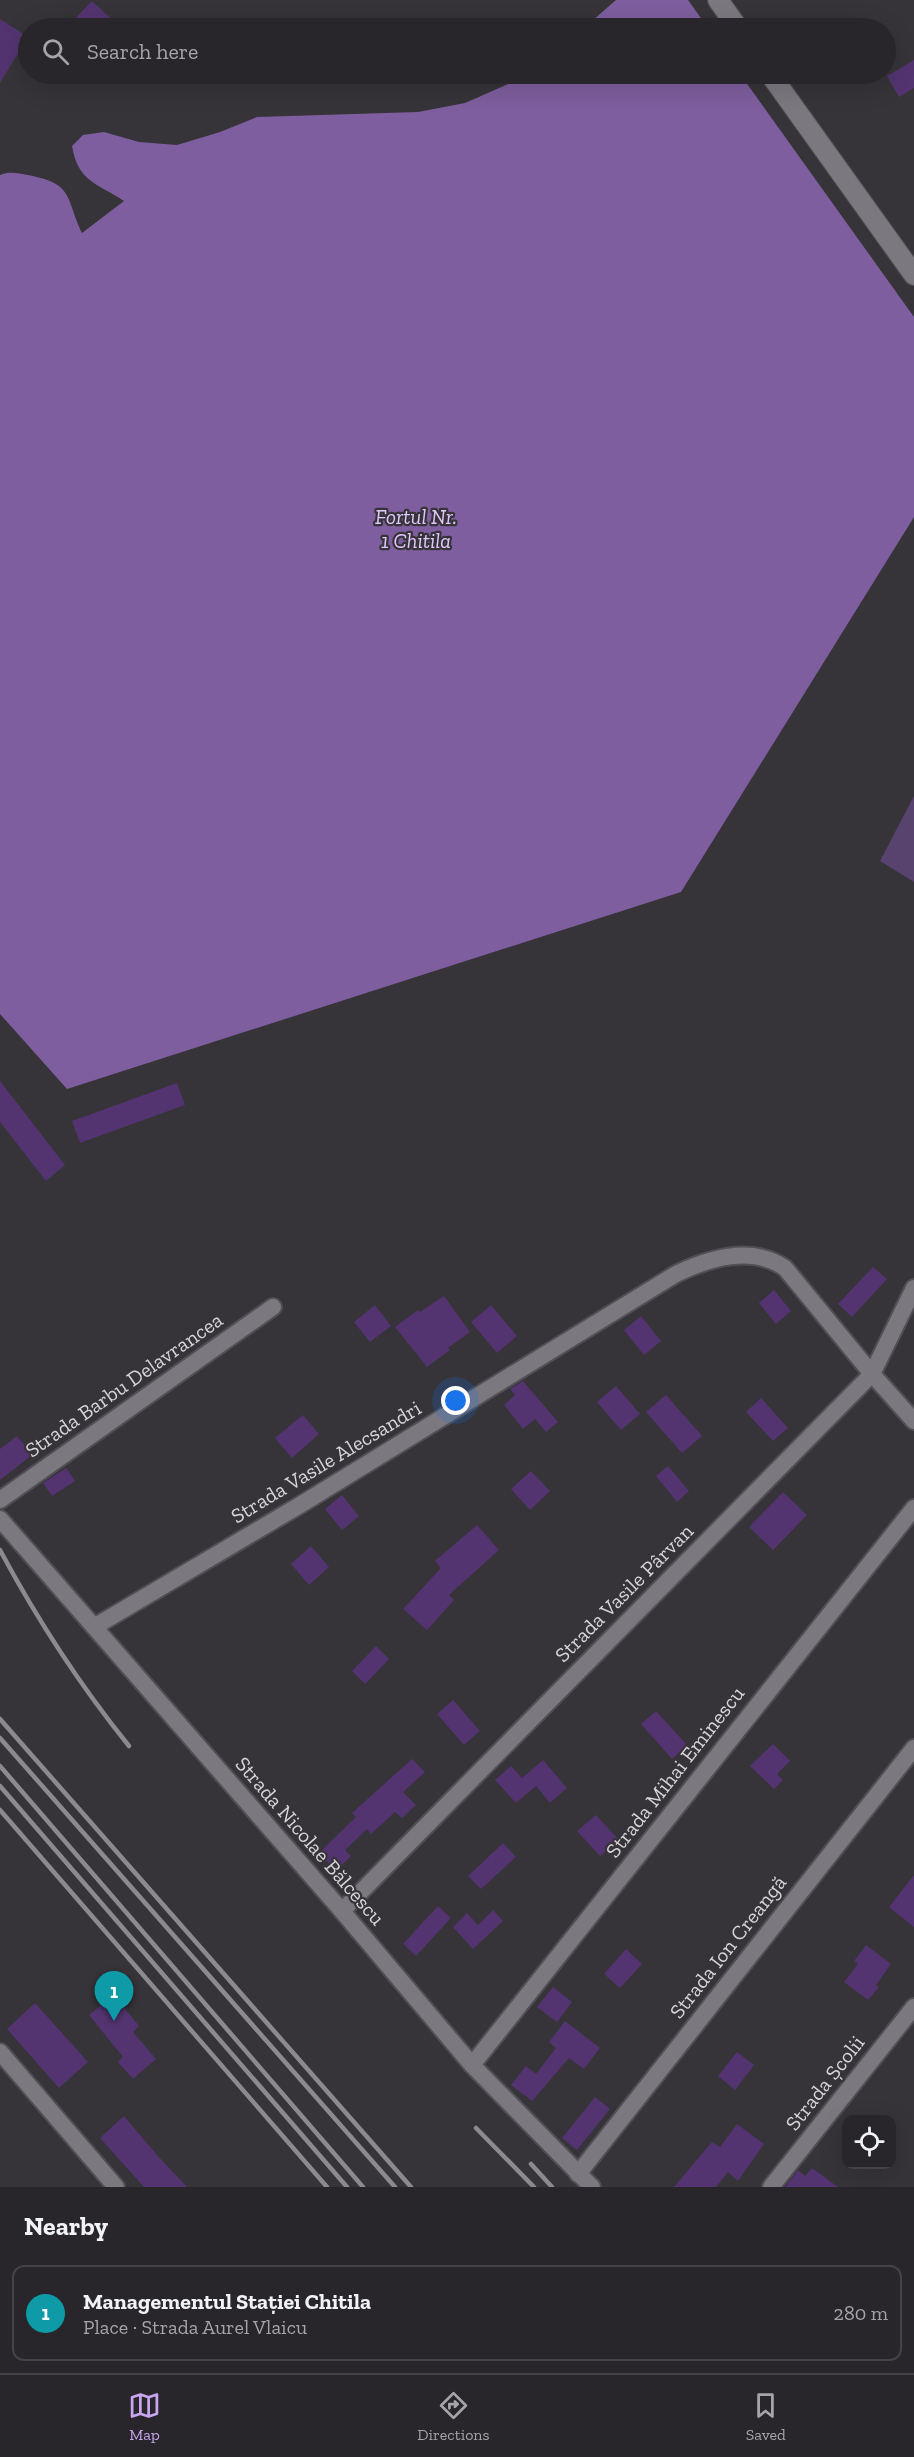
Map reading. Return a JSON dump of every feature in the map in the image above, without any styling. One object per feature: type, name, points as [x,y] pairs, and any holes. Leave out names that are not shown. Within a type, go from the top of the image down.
[{"type":"street","points":[[718,0],[731,18]]},
{"type":"street","points":[[777,84],[914,275]]},
{"type":"street","name":"Strada Vasile Alecsandri","points":[[94,1627],[300,1505],[676,1274],[695,1265],[725,1257],[767,1259],[785,1268],[872,1374],[914,1421]]},
{"type":"street","name":"Strada Vasile Pârvan","points":[[342,1911],[872,1374],[914,1288]]},
{"type":"street","name":"Strada Barbu Delavrancea","points":[[0,1500],[273,1307]]},
{"type":"street","name":"Strada Mihai Eminescu","points":[[472,2065],[914,1508]]},
{"type":"street","name":"Strada Nicolae Bălcescu","points":[[0,1519],[342,1911],[472,2065],[592,2187]]},
{"type":"street","name":"Strada Ion Creangă","points":[[578,2174],[914,1748]]},
{"type":"street","name":"Strada Școlii","points":[[771,2187],[914,2007]]},
{"type":"street","points":[[0,2052],[116,2187]]},
{"type":"shaded area","points":[[914,796],[914,882],[880,861]]},
{"type":"green space","points":[[616,0],[688,0],[701,18],[595,18]]},
{"type":"green space","name":"Fortul Nr. 1 Chitila","points":[[509,84],[747,84],[914,317],[914,517],[681,892],[67,1089],[0,1014],[0,175],[17,173],[28,175],[61,188],[70,201],[82,233],[124,201],[90,180],[79,167],[72,146],[83,135],[104,132],[139,142],[177,145],[220,132],[257,117],[418,112],[465,103]]},
{"type":"building","points":[[92,1],[110,18],[76,18]]},
{"type":"building","points":[[0,19],[18,31],[18,53],[0,83]]},
{"type":"building","points":[[914,60],[914,88],[899,97],[892,84],[896,84],[896,71]]},
{"type":"building","points":[[0,1081],[65,1165],[46,1181],[0,1122]]},
{"type":"building","points":[[177,1083],[185,1105],[80,1143],[72,1121]]},
{"type":"building","points":[[873,1267],[887,1279],[852,1317],[838,1304]]},
{"type":"building","points":[[774,1290],[791,1311],[776,1324],[759,1303]]},
{"type":"building","points":[[444,1296],[470,1332],[427,1367],[395,1327],[418,1310],[420,1312]]},
{"type":"building","points":[[375,1305],[391,1326],[370,1342],[354,1322]]},
{"type":"building","points":[[491,1305],[517,1336],[497,1353],[471,1322]]},
{"type":"building","points":[[641,1316],[661,1341],[644,1355],[624,1330]]},
{"type":"building","points":[[523,1381],[558,1422],[546,1432],[535,1419],[523,1429],[504,1405],[515,1395],[510,1389]]},
{"type":"building","points":[[616,1386],[640,1414],[621,1430],[597,1402]]},
{"type":"building","points":[[666,1395],[702,1436],[682,1453],[646,1412]]},
{"type":"building","points":[[761,1398],[788,1428],[773,1441],[746,1412]]},
{"type":"building","points":[[303,1415],[319,1434],[292,1458],[275,1438]]},
{"type":"building","points":[[17,1436],[32,1455],[0,1480],[0,1449]]},
{"type":"building","points":[[668,1466],[689,1491],[677,1502],[656,1476]]},
{"type":"building","points":[[66,1468],[75,1481],[52,1496],[43,1483]]},
{"type":"building","points":[[531,1471],[550,1491],[530,1510],[511,1489]]},
{"type":"building","points":[[783,1492],[807,1515],[773,1550],[749,1527]]},
{"type":"building","points":[[342,1495],[359,1516],[342,1530],[325,1509]]},
{"type":"building","points":[[477,1525],[499,1550],[449,1595],[454,1600],[427,1630],[403,1609],[441,1568],[435,1561]]},
{"type":"building","points":[[311,1546],[329,1567],[309,1585],[291,1564]]},
{"type":"building","points":[[376,1646],[389,1659],[365,1684],[352,1671]]},
{"type":"building","points":[[453,1700],[480,1731],[464,1745],[437,1714]]},
{"type":"building","points":[[656,1711],[687,1745],[672,1759],[641,1724]]},
{"type":"building","points":[[773,1744],[790,1761],[777,1774],[783,1780],[774,1789],[750,1766]]},
{"type":"building","points":[[412,1759],[425,1772],[403,1792],[416,1805],[402,1818],[395,1812],[371,1834],[367,1829],[345,1850],[351,1856],[336,1871],[319,1853],[356,1817],[352,1813]]},
{"type":"building","points":[[543,1760],[567,1788],[550,1803],[536,1786],[516,1803],[495,1780],[511,1766],[522,1778]]},
{"type":"building","points":[[596,1815],[619,1840],[600,1856],[577,1831]]},
{"type":"building","points":[[503,1843],[516,1857],[481,1889],[468,1876]]},
{"type":"building","points":[[914,1875],[914,1927],[889,1907]]},
{"type":"building","points":[[438,1906],[451,1918],[416,1956],[403,1944]]},
{"type":"building","points":[[493,1910],[503,1921],[473,1949],[453,1927],[467,1913],[478,1925]]},
{"type":"building","points":[[866,1945],[891,1964],[876,1985],[879,1987],[868,2000],[844,1982],[858,1964],[854,1961]]},
{"type":"building","points":[[626,1949],[642,1964],[620,1988],[604,1974]]},
{"type":"building","points":[[553,1987],[572,2002],[557,2022],[537,2007]]},
{"type":"building","points":[[114,1995],[139,2026],[133,2032],[156,2059],[133,2079],[118,2062],[123,2057],[89,2015]]},
{"type":"building","points":[[35,2003],[88,2062],[59,2088],[7,2029]]},
{"type":"building","points":[[565,2021],[600,2048],[584,2069],[569,2058],[532,2101],[511,2085],[526,2066],[536,2074],[556,2048],[549,2042]]},
{"type":"building","points":[[737,2052],[754,2065],[735,2090],[718,2076]]},
{"type":"building","points":[[595,2097],[610,2109],[577,2150],[562,2138]]},
{"type":"building","points":[[124,2116],[187,2187],[144,2187],[100,2138]]},
{"type":"building","points":[[737,2124],[764,2144],[738,2181],[728,2172],[716,2187],[674,2187],[712,2142],[720,2147]]},
{"type":"building","points":[[812,2168],[838,2187],[785,2187],[798,2170],[805,2176]]},
{"type":"railway","points":[[0,1550],[60,1651],[129,1746]]},
{"type":"railway","points":[[0,1719],[411,2187]]},
{"type":"railway","points":[[0,1738],[395,2187]]},
{"type":"railway","points":[[0,1766],[363,2187]]},
{"type":"railway","points":[[0,1786],[347,2187]]},
{"type":"railway","points":[[0,1810],[327,2187]]},
{"type":"railway","points":[[476,2128],[534,2187]]},
{"type":"railway","points":[[531,2164],[552,2187]]},
{"type":"place","name":"Managementul Stației Chitila","points":[[114,2021]]}]
